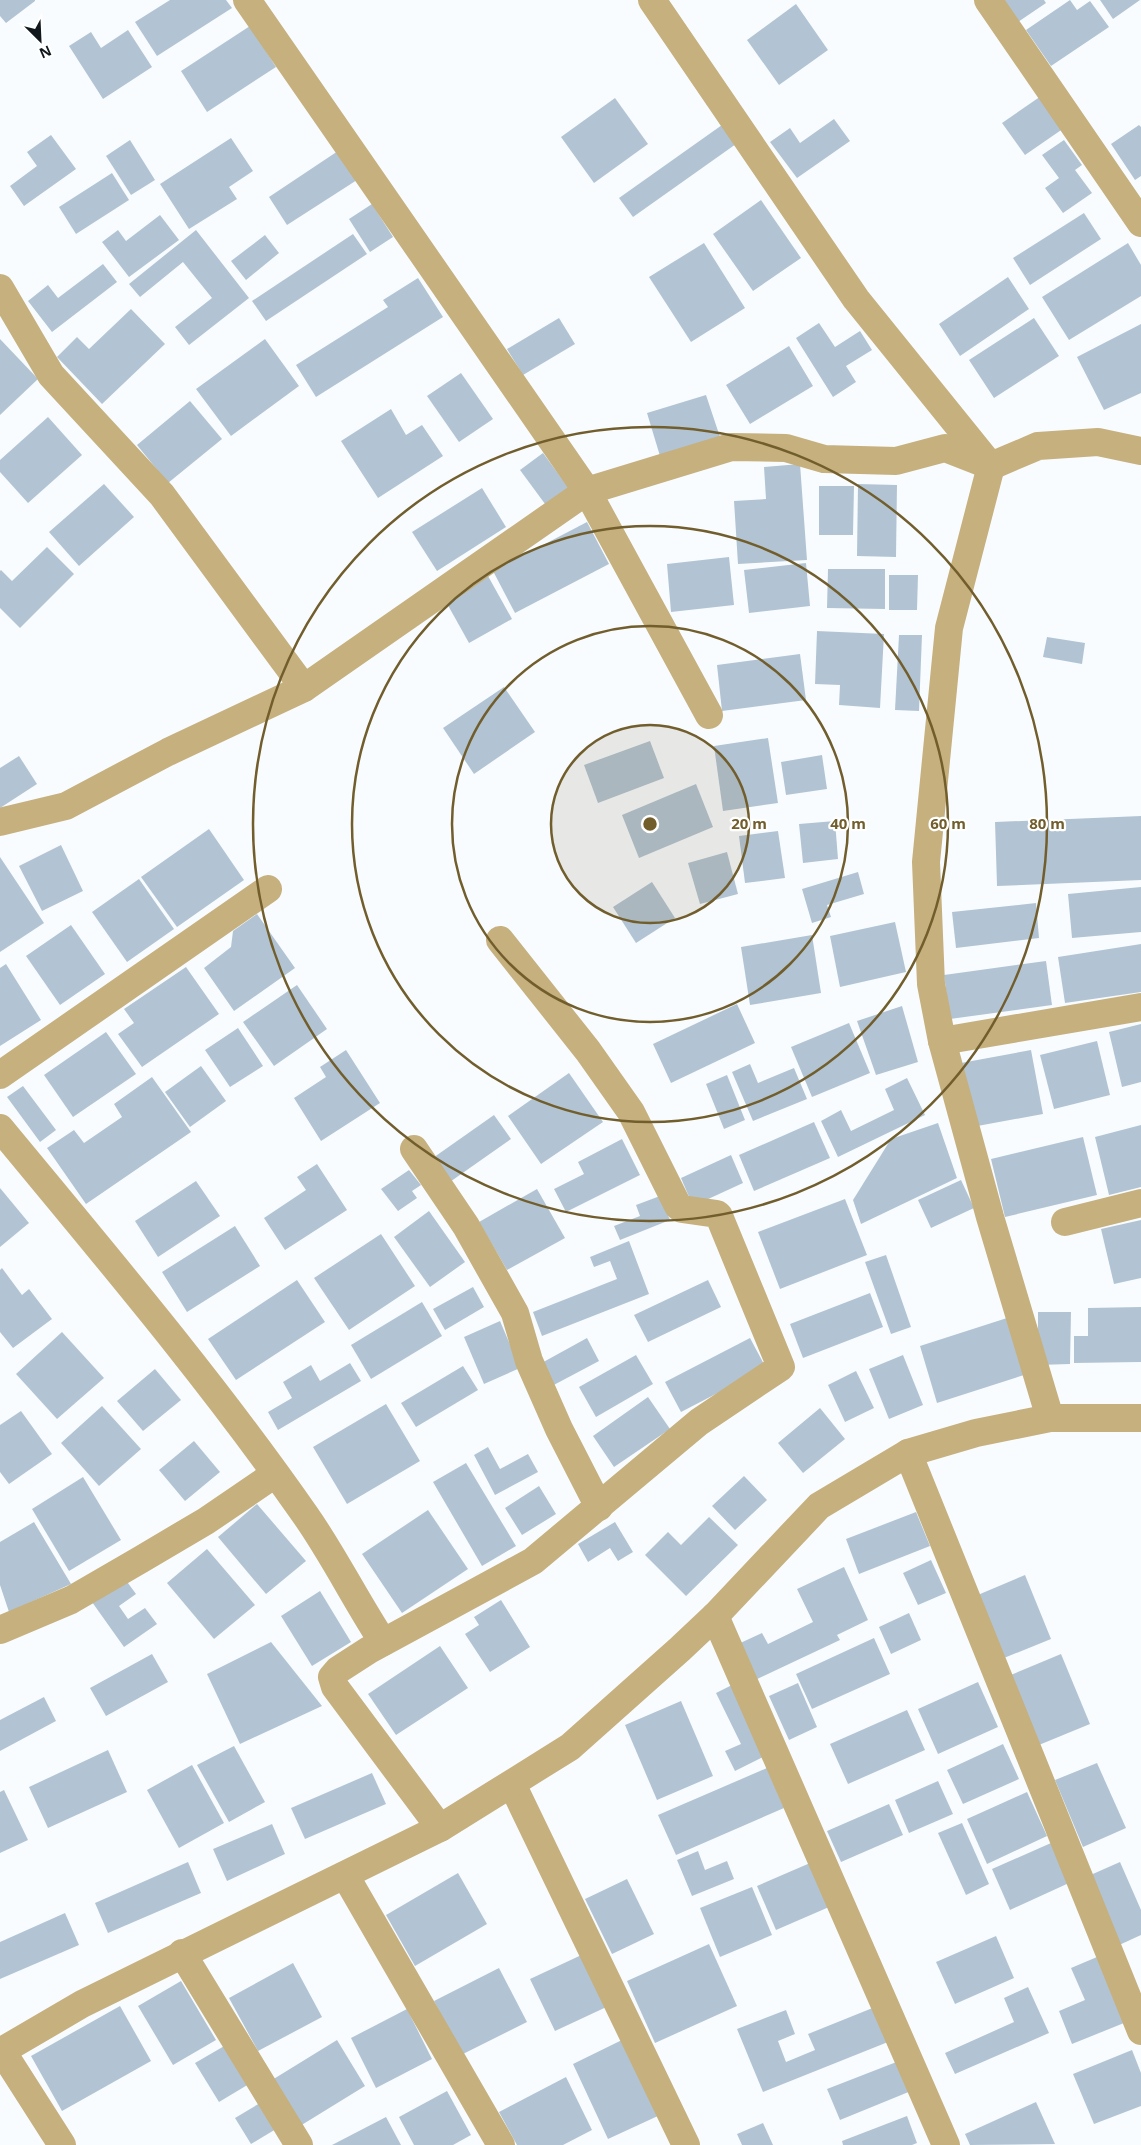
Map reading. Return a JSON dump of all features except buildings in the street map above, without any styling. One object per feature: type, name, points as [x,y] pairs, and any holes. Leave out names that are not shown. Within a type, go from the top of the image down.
[{"type":"street","points":[[247,0],[587,491],[709,715]]},
{"type":"street","points":[[652,0],[856,299],[990,466]]},
{"type":"street","points":[[988,0],[1141,224]]},
{"type":"street","points":[[0,288],[51,375],[162,494],[304,688]]},
{"type":"street","points":[[0,822],[66,806],[168,752],[304,688],[587,491],[731,447],[786,448],[824,459],[896,461],[945,448],[990,466],[1038,446],[1098,442],[1141,451]]},
{"type":"street","points":[[990,466],[949,628],[926,862],[931,984],[942,1041],[990,1217],[1050,1418]]},
{"type":"street","points":[[0,1075],[268,889]]},
{"type":"street","points":[[440,1828],[335,1687],[332,1677],[338,1670],[383,1642],[533,1561],[699,1422],[781,1366],[719,1216],[717,1214],[682,1210],[678,1206],[631,1112],[588,1051],[500,940]]},
{"type":"street","points":[[942,1041],[1141,1007]]},
{"type":"street","points":[[0,1128],[174,1338],[307,1517],[383,1642]]},
{"type":"street","points":[[414,1149],[466,1226],[515,1313],[529,1361],[559,1429],[599,1506]]},
{"type":"street","points":[[1065,1222],[1141,1202]]},
{"type":"street","points":[[62,2145],[1,2052],[82,2004],[182,1953],[345,1876],[440,1828],[570,1747],[714,1616],[818,1506],[908,1453],[976,1433],[1050,1418],[1141,1418]]},
{"type":"street","points":[[908,1453],[1141,2031]]},
{"type":"street","points":[[0,1630],[71,1600],[133,1565],[206,1521],[275,1474]]},
{"type":"street","points":[[714,1616],[946,2145]]},
{"type":"street","points":[[512,1784],[686,2145]]},
{"type":"street","points":[[345,1876],[502,2145]]},
{"type":"street","points":[[182,1953],[299,2145]]}]
